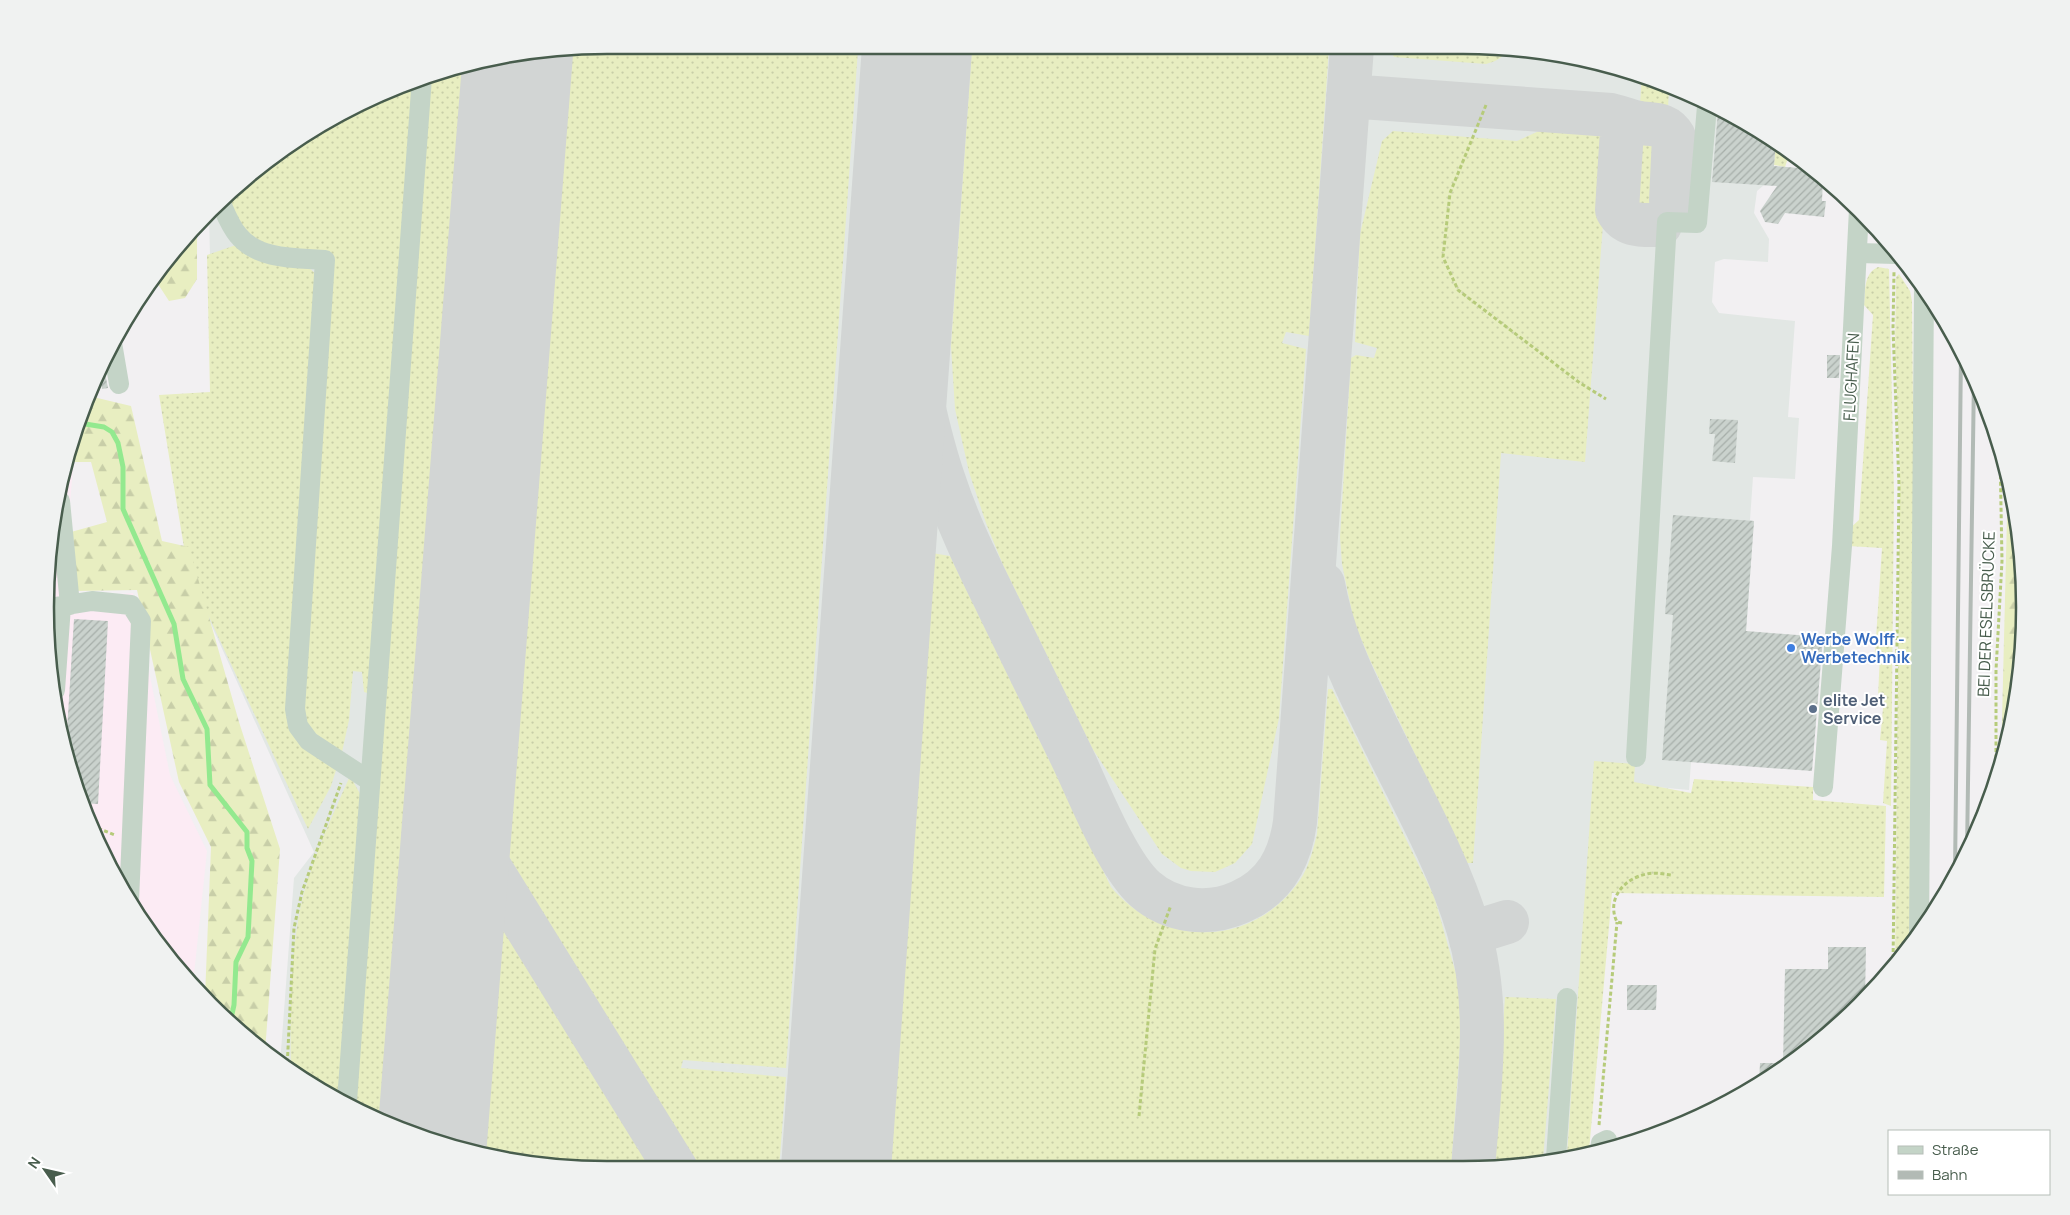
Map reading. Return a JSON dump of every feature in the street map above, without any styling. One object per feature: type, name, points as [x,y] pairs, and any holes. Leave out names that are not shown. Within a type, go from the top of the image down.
[{"type":"street","points":[[347,1096],[421,86]]},
{"type":"street","points":[[1636,757],[1667,222],[1697,223],[1706,110]]},
{"type":"street","points":[[224,209],[236,234],[248,246],[268,254],[325,260],[296,709],[298,726],[309,741],[370,781]]},
{"type":"street","name":"FLUGHAFEN","points":[[1823,787],[1842,546],[1859,221]]},
{"type":"street","points":[[1858,253],[1889,254]]},
{"type":"street","points":[[1919,921],[1924,301]]},
{"type":"street","points":[[114,357],[119,384]]},
{"type":"street","points":[[56,661],[60,524]]},
{"type":"street","points":[[59,606],[92,600],[131,605],[141,621],[130,887]]},
{"type":"street","points":[[1556,1153],[1567,998]]},
{"type":"path","points":[[1486,105],[1450,193],[1443,257],[1458,290],[1580,383],[1606,399]]},
{"type":"path","points":[[1893,956],[1898,485],[1893,328],[1896,262]]},
{"type":"path","name":"BEI DER ESELSBRÜCKE","points":[[1996,754],[1996,670],[2002,562],[2000,477]]},
{"type":"path","points":[[287,1059],[294,928],[302,892],[348,766]]},
{"type":"path","points":[[101,829],[132,841]]},
{"type":"path","points":[[1603,1143],[1599,1113],[1617,922],[1613,913],[1614,900],[1627,881],[1648,873],[1671,875]]},
{"type":"path","points":[[1139,1116],[1155,949],[1171,905]]},
{"type":"path","points":[[1617,922],[1622,923]]},
{"type":"shaded area","points":[[608,54],[1462,54],[1535,58],[1571,64],[1640,83],[1707,111],[1775,151],[1772,186],[1764,185],[1757,191],[1754,213],[1769,239],[1768,262],[1724,259],[1715,262],[1712,302],[1719,313],[1795,321],[1788,417],[1799,418],[1795,479],[1753,477],[1750,520],[1754,521],[1746,631],[1691,762],[1689,790],[1612,783],[1585,1147],[1535,1157],[1462,1161],[608,1161],[535,1157],[499,1151],[430,1132],[363,1104],[331,1087],[281,1055],[294,878],[314,852],[187,571],[213,396],[209,223],[242,191],[270,168],[331,128],[396,96],[464,73],[499,64],[535,58]]},
{"type":"shaded area","points":[[72,468],[62,598],[133,593],[170,775],[207,851],[194,976],[168,945],[147,915],[111,852],[83,785],[64,716],[55,644],[55,571],[58,535]]},
{"type":"green space","points":[[858,54],[786,1068],[683,1060],[681,1068],[786,1077],[780,1161],[608,1161],[535,1157],[499,1151],[430,1132],[396,1119],[353,1099],[425,85],[499,64],[571,55]]},
{"type":"green space","points":[[972,54],[1329,54],[1309,336],[1286,332],[1282,343],[1306,349],[1279,718],[1252,844],[1235,863],[1215,872],[1191,871],[1181,868],[1162,854],[1092,748],[1003,565],[986,523],[969,472],[955,409],[951,346]]},
{"type":"green space","points":[[1392,54],[1503,55],[1486,64],[1394,57]]},
{"type":"green space","points":[[1641,84],[1669,94],[1668,107],[1663,115],[1650,115],[1640,104]]},
{"type":"green space","points":[[414,89],[371,694],[364,692],[362,672],[353,671],[349,720],[342,752],[335,751],[302,721],[331,256],[248,241],[228,204],[242,191],[270,168],[331,128],[363,111]]},
{"type":"green space","points":[[1548,127],[1610,131],[1585,462],[1501,453],[1473,863],[1467,863],[1370,660],[1354,622],[1342,564],[1340,537],[1351,358],[1356,355],[1374,358],[1377,348],[1355,342],[1360,234],[1382,141],[1393,131],[1517,141]]},
{"type":"green space","points":[[1646,136],[1659,137],[1665,145],[1658,221],[1634,217],[1628,210],[1634,142]]},
{"type":"green space","points":[[1775,151],[1788,159],[1785,167],[1774,165]]},
{"type":"green space","points":[[197,236],[197,279],[185,298],[169,301],[158,284]]},
{"type":"green space","points":[[239,244],[309,268],[317,275],[288,706],[337,767],[331,786],[308,829],[188,572],[159,395],[210,392],[207,255]]},
{"type":"green space","points":[[1878,267],[1889,269],[1894,491],[1891,806],[1883,803],[1887,741],[1880,740],[1884,698],[1878,697],[1880,654],[1875,653],[1882,548],[1848,546],[1849,529],[1859,520],[1873,315],[1864,305],[1865,288],[1870,274]]},
{"type":"green space","points":[[1899,274],[1910,291],[1912,301],[1915,617],[1912,931],[1895,953],[1900,474],[1895,346],[1896,277]]},
{"type":"green space","points":[[95,398],[131,406],[162,541],[189,547],[239,722],[280,849],[266,1043],[242,1024],[205,988],[211,847],[179,782],[137,590],[75,591],[71,532],[107,522],[91,462],[74,462]]},
{"type":"green space","points":[[2007,507],[2012,535],[2016,608],[2012,680],[2002,733]]},
{"type":"green space","points":[[932,553],[950,556],[1111,887],[1132,907],[1156,922],[1181,930],[1207,932],[1233,928],[1258,918],[1281,902],[1300,880],[1308,864],[1317,834],[1328,689],[1332,689],[1434,896],[1458,981],[1461,1032],[1452,1161],[890,1161]]},
{"type":"green space","points":[[1594,761],[1635,764],[1634,782],[1691,793],[1694,779],[1813,787],[1813,800],[1886,806],[1884,897],[1612,893],[1589,1146],[1567,1152]]},
{"type":"green space","points":[[350,776],[363,799],[342,1093],[291,1062],[293,959],[299,913],[308,878]]},
{"type":"green space","points":[[1505,997],[1556,999],[1543,1156],[1494,1160]]},
{"type":"building","points":[[1718,117],[1775,151],[1774,166],[1800,168],[1823,187],[1822,201],[1826,201],[1824,217],[1785,213],[1778,224],[1765,222],[1760,211],[1777,186],[1712,182]]},
{"type":"building","points":[[1827,355],[1840,355],[1839,378],[1827,378]]},
{"type":"building","points":[[105,375],[108,388],[102,389],[101,384]]},
{"type":"building","points":[[1710,419],[1738,420],[1735,463],[1712,461],[1715,434],[1709,434]]},
{"type":"building","points":[[1673,515],[1754,521],[1746,631],[1823,637],[1812,771],[1662,760],[1673,615],[1665,614]]},
{"type":"building","points":[[74,619],[108,621],[98,804],[90,804],[67,728]]},
{"type":"building","points":[[1828,947],[1866,947],[1865,987],[1828,1024],[1783,1059],[1785,969],[1828,969]]},
{"type":"building","points":[[1627,985],[1657,985],[1656,1010],[1627,1010]]},
{"type":"building","points":[[1760,1063],[1777,1063],[1759,1074]]},
{"type":"waterway","points":[[85,424],[104,427],[112,432],[118,443],[123,467],[123,509],[174,624],[183,679],[207,729],[210,785],[247,832],[247,848],[252,861],[248,937],[236,962],[232,1014]]},
{"type":"taxiway","points":[[904,220],[908,310],[913,355],[927,420],[941,471],[969,544],[1105,828],[1124,863],[1145,889],[1155,897],[1178,907],[1203,910],[1216,909],[1240,902],[1263,888],[1279,870],[1289,848],[1295,822],[1351,54]]},
{"type":"taxiway","points":[[1348,96],[1611,115],[1635,122],[1662,126],[1674,137],[1671,200]]},
{"type":"taxiway","points":[[1611,115],[1618,119],[1622,130],[1617,210],[1625,220],[1635,224],[1660,225]]},
{"type":"taxiway","points":[[1323,584],[1336,635],[1349,667],[1437,847],[1468,928],[1480,987],[1482,1017],[1482,1048],[1474,1161]]},
{"type":"taxiway","points":[[458,816],[671,1161]]},
{"type":"taxiway","points":[[1471,940],[1478,931],[1507,922]]},
{"type":"runway","points":[[837,1161],[917,54]]},
{"type":"runway","points":[[433,1133],[517,61]]},
{"type":"railway","points":[[1955,859],[1961,367]]},
{"type":"railway","points":[[1967,834],[1974,395]]},
{"type":"place","name":"Werbe Wolff - Werbetechnik","points":[[1791,648]]},
{"type":"place","name":"elite Jet Service","points":[[1813,709]]}]
